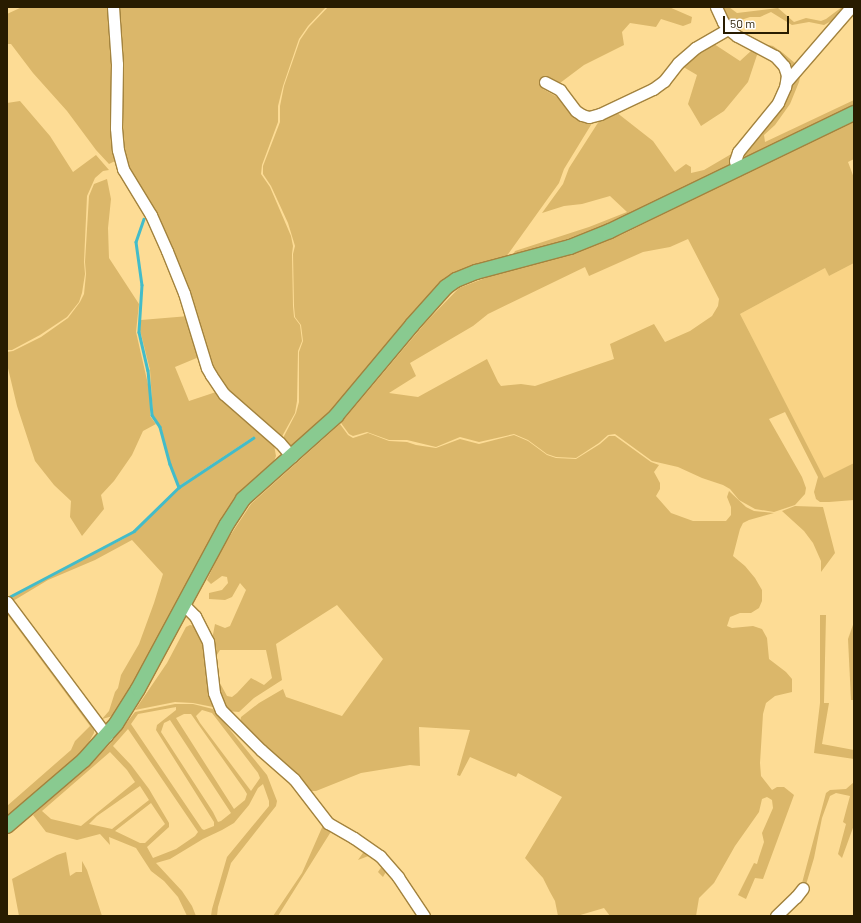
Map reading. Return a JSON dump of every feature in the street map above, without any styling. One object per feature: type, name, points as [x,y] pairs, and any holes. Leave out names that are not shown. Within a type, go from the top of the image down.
[{"type":"main road","points":[[7,826],[68,775],[106,736],[138,689],[236,508],[266,478],[292,457],[336,416],[435,298],[456,280],[476,272],[591,239],[738,170],[854,113]]},
{"type":"street","points":[[113,7],[117,64],[116,128],[118,150],[123,169],[151,216],[167,251],[184,293],[207,368],[211,375],[224,394],[280,443],[292,457]]},
{"type":"street","points":[[716,7],[728,29],[737,36],[775,56],[784,66],[787,74],[782,95],[772,111],[743,143],[738,152],[735,161],[738,170]]},
{"type":"street","points":[[786,81],[851,7]]},
{"type":"street","points":[[545,82],[560,90],[576,111],[582,115],[589,117],[600,114],[653,89],[664,81],[678,64],[695,48],[728,29]]},
{"type":"street","points":[[7,602],[106,736]]},
{"type":"street","points":[[183,604],[195,616],[208,641],[211,655],[214,693],[221,710],[294,779],[328,823],[354,838],[380,856],[402,883],[424,916]]},
{"type":"street","points":[[776,916],[796,897],[803,888]]},
{"type":"shaded area","points":[[22,7],[110,7],[115,161],[109,164],[96,150],[67,111],[33,73],[11,44],[7,44],[7,14]]},
{"type":"shaded area","points":[[115,7],[326,7],[308,26],[299,39],[283,86],[278,106],[278,122],[262,165],[261,174],[270,187],[291,236],[293,246],[294,317],[300,325],[302,341],[298,351],[297,401],[295,413],[280,440],[228,390],[215,374],[132,178],[121,146]]},
{"type":"shaded area","points":[[328,7],[669,7],[692,17],[691,23],[683,26],[661,19],[656,27],[630,23],[622,32],[624,45],[584,65],[560,83],[548,77],[543,81],[543,89],[559,98],[571,110],[594,120],[564,169],[559,183],[506,257],[468,267],[446,278],[324,419],[295,445],[291,446],[282,440],[296,413],[299,402],[299,352],[303,341],[301,325],[295,317],[294,306],[293,254],[295,246],[288,223],[271,186],[263,174],[263,166],[280,122],[280,106],[284,86],[300,40],[309,27]]},
{"type":"shaded area","points":[[720,7],[729,7],[737,13],[778,8],[794,22],[806,18],[821,21],[842,7],[847,7],[833,20],[824,25],[809,22],[792,25],[771,12],[760,17],[750,17],[732,23],[732,26]]},
{"type":"shaded area","points":[[732,26],[764,44],[773,46],[796,64],[792,68],[777,52],[736,32]]},
{"type":"shaded area","points":[[711,42],[740,61],[752,50],[758,52],[748,82],[724,111],[701,126],[688,104],[697,75],[680,65]]},
{"type":"shaded area","points":[[801,73],[790,104],[775,125],[764,135],[765,142],[854,100],[854,106],[745,157],[743,152],[793,78]]},
{"type":"shaded area","points":[[20,101],[50,136],[73,172],[96,155],[109,170],[103,171],[95,178],[87,196],[84,262],[85,274],[79,302],[67,317],[40,335],[12,350],[7,350],[7,103]]},
{"type":"shaded area","points":[[616,112],[653,141],[675,172],[686,164],[691,167],[691,173],[704,170],[733,153],[729,166],[619,220],[562,241],[513,255],[515,251],[589,227],[627,212],[610,196],[582,204],[564,206],[542,213],[563,184],[569,168],[601,118]]},
{"type":"shaded area","points":[[854,120],[854,159],[848,162],[854,178],[854,263],[829,276],[825,268],[740,314],[824,478],[854,463],[854,500],[820,502],[816,499],[814,492],[818,477],[785,412],[769,419],[802,477],[806,488],[805,494],[795,505],[774,512],[755,509],[739,500],[730,489],[723,485],[702,478],[678,467],[652,461],[615,434],[608,435],[599,443],[576,458],[556,457],[547,454],[528,440],[514,434],[479,442],[460,437],[436,447],[407,440],[389,440],[367,432],[353,436],[349,434],[341,423],[427,321],[459,288],[501,272],[554,259],[621,235]],"holes":[[[688,239],[719,299],[718,306],[712,316],[690,331],[665,342],[654,324],[610,344],[614,359],[535,386],[521,384],[501,386],[487,359],[418,397],[389,393],[416,376],[410,363],[473,326],[488,314],[585,267],[589,276],[643,252],[670,247]]]},
{"type":"shaded area","points":[[107,179],[111,199],[108,228],[109,258],[139,304],[136,332],[150,393],[150,416],[156,424],[143,431],[132,455],[114,481],[101,495],[104,509],[82,536],[70,517],[71,501],[54,485],[35,461],[17,406],[7,364],[7,352],[13,351],[41,337],[68,318],[80,302],[84,294],[86,274],[85,262],[89,196],[94,184]]},
{"type":"shaded area","points":[[854,263],[854,463],[824,479],[740,314],[825,268],[829,276]]},
{"type":"shaded area","points":[[189,316],[199,357],[175,367],[189,401],[219,391],[274,445],[276,456],[272,466],[245,492],[166,636],[113,716],[102,719],[109,711],[115,692],[118,688],[121,675],[139,644],[163,574],[132,540],[95,560],[48,580],[13,601],[11,598],[34,584],[125,538],[134,532],[179,488],[255,438],[253,437],[179,486],[170,464],[161,427],[153,415],[150,370],[140,330],[141,320]]},
{"type":"shaded area","points":[[340,424],[348,435],[353,438],[368,433],[389,441],[407,442],[436,448],[460,439],[479,444],[514,435],[528,441],[547,455],[556,458],[576,459],[600,444],[609,436],[615,436],[651,462],[659,465],[654,472],[660,483],[660,489],[656,496],[671,513],[693,521],[726,521],[731,515],[731,507],[727,497],[729,491],[746,507],[754,511],[774,513],[749,520],[743,523],[740,529],[733,556],[745,566],[755,578],[762,590],[762,601],[759,608],[751,613],[740,613],[730,617],[727,626],[732,628],[753,626],[762,629],[767,638],[769,659],[786,672],[792,679],[792,692],[775,696],[766,703],[763,714],[760,763],[761,776],[772,790],[777,787],[784,787],[794,795],[763,879],[755,878],[746,899],[738,895],[754,863],[757,864],[764,842],[762,833],[773,808],[772,800],[767,797],[762,799],[759,812],[735,846],[714,883],[699,898],[696,916],[610,916],[604,908],[577,916],[558,916],[555,901],[543,878],[525,858],[562,797],[518,773],[516,777],[470,757],[460,776],[457,775],[470,730],[419,727],[420,766],[410,765],[361,773],[316,791],[311,791],[240,723],[241,717],[259,703],[283,689],[286,697],[342,716],[383,659],[337,605],[276,644],[282,680],[254,698],[239,712],[227,711],[223,706],[215,674],[227,696],[232,697],[251,678],[264,685],[272,678],[266,650],[220,650],[213,661],[211,645],[215,624],[225,628],[230,626],[246,590],[240,583],[232,597],[225,600],[209,599],[209,593],[222,590],[228,583],[227,577],[222,576],[211,584],[207,580],[222,548],[251,504]]},
{"type":"shaded area","points":[[795,506],[823,507],[835,553],[821,572],[821,561],[813,543],[804,531],[782,511]]},
{"type":"shaded area","points":[[7,608],[93,724],[94,733],[86,747],[59,773],[7,816],[7,806],[71,750],[75,741],[90,726],[7,614]]},
{"type":"shaded area","points":[[820,615],[826,615],[824,703],[829,703],[822,744],[854,750],[854,759],[814,753],[820,703]]},
{"type":"shaded area","points":[[854,622],[854,700],[851,700],[848,639]]},
{"type":"shaded area","points":[[190,625],[202,632],[218,708],[193,703],[175,702],[135,710],[167,663],[186,627]]},
{"type":"shaded area","points":[[175,704],[193,704],[213,709],[267,775],[277,801],[276,806],[231,863],[218,907],[217,916],[211,916],[212,909],[227,857],[269,806],[269,801],[263,784],[258,788],[249,805],[234,823],[203,839],[170,859],[156,863],[182,891],[192,906],[196,916],[187,916],[178,897],[164,881],[151,871],[136,848],[109,837],[110,845],[100,834],[77,840],[46,832],[33,815],[109,745],[135,712]],"holes":[[[176,707],[176,710],[157,725],[156,730],[214,822],[214,826],[204,830],[202,829],[131,724],[138,714]],[[202,710],[212,713],[258,773],[260,778],[251,791],[196,716]],[[184,714],[191,714],[244,789],[247,794],[245,800],[234,809],[176,718]],[[170,720],[231,813],[221,821],[218,822],[161,732],[164,723]],[[128,729],[198,832],[195,836],[176,849],[153,858],[147,847],[169,827],[169,823],[149,789],[131,765],[113,746]],[[110,752],[127,770],[135,782],[81,826],[51,819],[42,811]],[[140,786],[149,800],[112,829],[89,824],[97,816]],[[151,803],[165,824],[145,843],[140,843],[115,831]]]},
{"type":"shaded area","points":[[854,782],[854,825],[842,858],[838,854],[846,824],[843,822],[850,796],[836,793],[830,796],[822,818],[814,858],[805,888],[802,883],[826,793],[830,790],[846,789]]},
{"type":"shaded area","points":[[324,823],[354,839],[381,859],[404,886],[421,916],[419,916],[402,888],[387,870],[383,877],[378,872],[382,866],[371,855],[358,860],[365,850],[332,830],[278,916],[273,916],[302,873]]},
{"type":"shaded area","points":[[66,852],[70,876],[76,872],[82,872],[82,861],[87,870],[102,916],[19,916],[12,879],[57,855]]},
{"type":"waterway","points":[[144,219],[136,242],[142,285],[139,332],[148,370],[152,415],[160,427],[170,464],[179,487]]},
{"type":"waterway","points":[[9,597],[134,531],[179,487],[253,438]]}]
